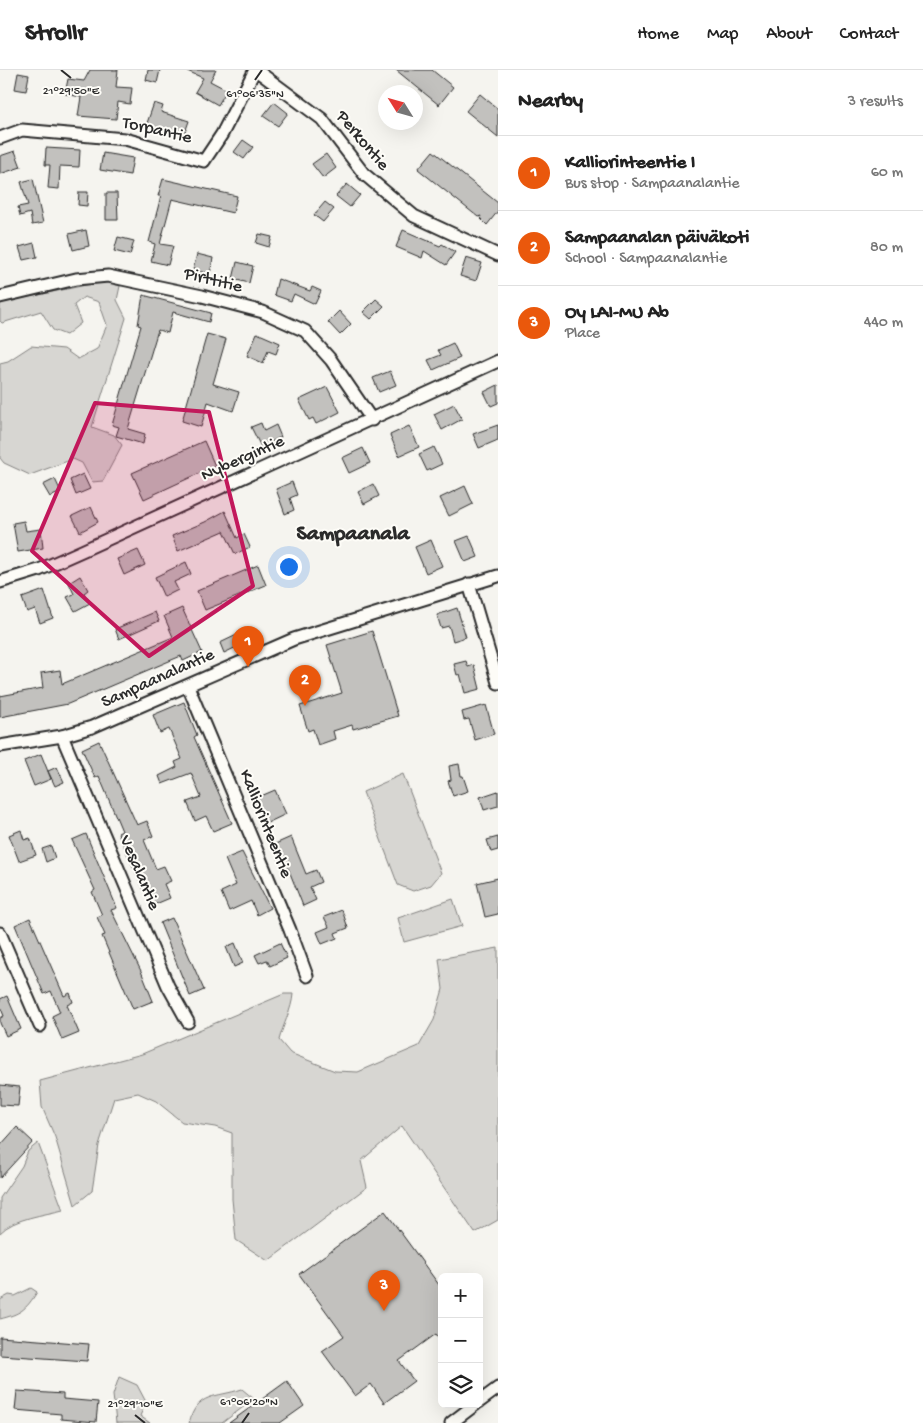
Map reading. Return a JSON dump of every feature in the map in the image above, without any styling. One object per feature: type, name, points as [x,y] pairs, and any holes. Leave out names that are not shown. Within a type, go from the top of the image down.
[{"type":"street","name":"Torpantie","points":[[0,138],[22,130],[125,139],[204,161],[222,134],[255,70]]},
{"type":"street","name":"Perkontie","points":[[255,70],[322,119],[364,174],[414,216],[498,255]]},
{"type":"street","name":"Pirttitie","points":[[0,297],[76,279],[108,276],[202,296],[263,312],[305,331],[331,360],[372,420]]},
{"type":"street","name":"Nybergintie","points":[[0,582],[39,570],[498,361]]},
{"type":"street","name":"Sampaanalantie","points":[[0,746],[62,736],[92,727],[294,640],[498,576]]},
{"type":"street","points":[[470,584],[498,683]]},
{"type":"street","name":"Kalliorinteentie","points":[[188,686],[279,902],[306,976]]},
{"type":"street","name":"Vesalantie","points":[[62,736],[168,986],[188,1022]]},
{"type":"street","points":[[0,933],[40,1026]]},
{"type":"street","points":[[483,1399],[498,1388]]},
{"type":"street","points":[[450,1423],[471,1408]]},
{"type":"highlighted area","points":[[95,403],[209,412],[253,586],[149,656],[32,551]]},
{"type":"shaded area","points":[[105,281],[120,286],[117,300],[126,318],[92,427],[114,435],[122,445],[103,481],[92,482],[82,463],[73,459],[30,475],[4,463],[0,458],[0,363],[8,361],[31,346],[64,349],[78,359],[97,349],[107,325],[99,302],[84,297],[74,305],[81,323],[66,335],[53,330],[41,311],[2,323],[0,321],[0,303]]},
{"type":"shaded area","points":[[403,774],[441,873],[431,885],[413,891],[398,885],[363,792]]},
{"type":"shaded area","points":[[453,899],[462,926],[404,942],[398,918]]},
{"type":"shaded area","points":[[498,948],[498,1220],[475,1233],[402,1126],[361,1161],[367,1187],[268,1261],[236,1240],[232,1199],[232,1133],[215,1127],[182,1122],[156,1101],[138,1093],[114,1098],[99,1145],[92,1191],[75,1205],[55,1137],[42,1107],[40,1081],[142,1054],[284,994],[293,994],[279,1040],[290,1053],[335,1071],[358,1072],[419,1046],[434,1020],[443,989],[439,959]]},
{"type":"shaded area","points":[[38,1143],[63,1210],[21,1220],[0,1233],[0,1198],[22,1166],[28,1151]]},
{"type":"shaded area","points":[[31,1288],[37,1292],[26,1307],[18,1313],[0,1319],[0,1300],[9,1295],[15,1296]]},
{"type":"shaded area","points":[[119,1377],[137,1385],[146,1402],[140,1416],[150,1423],[116,1423],[113,1395]]},
{"type":"shaded area","points":[[242,1389],[254,1399],[222,1423],[189,1423],[197,1406],[202,1401]]},
{"type":"building","points":[[90,70],[118,70],[116,87],[132,88],[130,104],[118,102],[116,119],[78,116],[81,97],[65,94],[68,79],[84,81]]},
{"type":"building","points":[[148,70],[160,70],[157,83],[146,80]]},
{"type":"building","points":[[185,70],[216,70],[210,81],[227,90],[218,105],[195,92],[203,78]]},
{"type":"building","points":[[396,70],[432,70],[453,87],[439,105],[423,92],[423,85],[414,85]]},
{"type":"building","points":[[18,73],[29,75],[26,91],[15,89]]},
{"type":"building","points":[[480,94],[498,109],[498,137],[466,111]]},
{"type":"building","points":[[274,102],[288,113],[278,126],[263,116]]},
{"type":"building","points":[[154,103],[163,106],[161,112],[189,121],[183,138],[146,126]]},
{"type":"building","points":[[243,140],[253,147],[244,159],[234,152]]},
{"type":"building","points":[[46,148],[80,150],[79,167],[60,166],[59,189],[48,188],[50,165],[45,165]]},
{"type":"building","points":[[15,151],[21,167],[0,174],[0,156]]},
{"type":"building","points":[[433,151],[498,203],[498,211],[487,225],[480,218],[481,216],[478,217],[418,169]]},
{"type":"building","points":[[103,153],[133,158],[130,175],[100,170]]},
{"type":"building","points":[[326,154],[336,168],[323,178],[312,164]]},
{"type":"building","points":[[33,179],[43,223],[32,225],[30,213],[20,216],[18,207],[28,205],[21,182]]},
{"type":"building","points":[[163,179],[237,196],[233,213],[172,199],[160,244],[173,246],[168,265],[151,261],[155,244],[149,242],[161,196],[158,196]]},
{"type":"building","points":[[347,184],[360,195],[350,207],[336,196]]},
{"type":"building","points":[[79,192],[88,192],[87,206],[78,205]]},
{"type":"building","points":[[106,193],[117,193],[118,220],[106,220]]},
{"type":"building","points":[[325,202],[334,209],[323,222],[314,215]]},
{"type":"building","points":[[86,230],[89,246],[73,250],[69,234]]},
{"type":"building","points":[[403,230],[440,246],[442,244],[455,252],[446,265],[424,251],[422,258],[396,247]]},
{"type":"building","points":[[259,234],[272,237],[269,247],[256,243]]},
{"type":"building","points":[[118,237],[134,241],[130,255],[114,251]]},
{"type":"building","points":[[34,243],[37,257],[23,260],[19,247]]},
{"type":"building","points":[[197,254],[213,258],[210,274],[193,270]]},
{"type":"building","points":[[466,258],[482,263],[476,281],[460,276]]},
{"type":"building","points":[[237,262],[253,266],[249,283],[233,279]]},
{"type":"building","points":[[278,279],[310,291],[312,287],[321,291],[315,304],[294,294],[291,301],[274,295]]},
{"type":"building","points":[[143,295],[211,313],[209,322],[173,312],[168,333],[158,330],[128,429],[145,434],[143,444],[116,436],[119,427],[112,425],[141,326],[138,325]]},
{"type":"building","points":[[376,299],[384,306],[371,319],[363,312]]},
{"type":"building","points":[[339,311],[351,324],[340,335],[328,322]]},
{"type":"building","points":[[257,333],[280,343],[276,354],[268,351],[263,363],[247,356]]},
{"type":"building","points":[[207,334],[226,339],[213,384],[239,392],[233,411],[208,402],[201,427],[182,421]]},
{"type":"building","points":[[453,343],[460,358],[433,370],[428,360],[441,355],[438,350]]},
{"type":"building","points":[[390,371],[396,385],[379,392],[373,378]]},
{"type":"building","points":[[498,385],[498,403],[491,406],[484,392]]},
{"type":"building","points":[[327,387],[340,412],[316,424],[313,418],[309,420],[299,400]]},
{"type":"building","points":[[454,404],[462,419],[442,430],[434,414]]},
{"type":"building","points":[[261,423],[264,431],[276,425],[281,437],[261,447],[251,427]]},
{"type":"building","points":[[498,425],[498,440],[479,448],[473,434]]},
{"type":"building","points":[[409,426],[419,447],[399,456],[390,435]]},
{"type":"building","points":[[204,441],[215,466],[144,499],[132,473]]},
{"type":"building","points":[[434,447],[442,464],[427,471],[419,454]]},
{"type":"building","points":[[363,448],[370,463],[349,473],[342,458]]},
{"type":"building","points":[[83,474],[90,489],[76,495],[70,480]]},
{"type":"building","points":[[55,479],[61,492],[50,497],[43,485]]},
{"type":"building","points":[[292,482],[297,495],[290,498],[294,510],[285,514],[276,489]]},
{"type":"building","points":[[373,484],[379,496],[364,504],[358,492]]},
{"type":"building","points":[[465,486],[473,504],[449,516],[440,498]]},
{"type":"building","points":[[91,507],[98,522],[80,532],[72,516]]},
{"type":"building","points":[[225,511],[237,538],[244,534],[250,547],[235,554],[224,531],[178,551],[172,536]]},
{"type":"building","points":[[24,521],[26,531],[41,529],[43,548],[18,552],[13,523]]},
{"type":"building","points":[[469,536],[478,557],[465,562],[456,541]]},
{"type":"building","points":[[431,540],[442,566],[426,573],[415,547]]},
{"type":"building","points":[[138,550],[145,565],[124,575],[117,559]]},
{"type":"building","points":[[186,562],[191,574],[174,582],[178,590],[164,597],[155,577]]},
{"type":"building","points":[[258,565],[266,585],[205,610],[197,591]]},
{"type":"building","points":[[80,576],[88,590],[84,593],[90,603],[75,611],[67,597],[74,594],[69,583]]},
{"type":"building","points":[[44,590],[53,618],[40,623],[35,609],[27,612],[22,598]]},
{"type":"building","points":[[182,608],[202,652],[183,661],[181,656],[68,704],[0,717],[0,696],[43,688],[41,673],[60,670],[62,684],[173,637],[164,616]]},
{"type":"building","points":[[457,608],[466,637],[453,641],[449,626],[441,628],[437,615]]},
{"type":"building","points":[[155,612],[159,621],[119,639],[115,629]]},
{"type":"building","points":[[372,631],[398,716],[353,729],[352,725],[333,731],[335,739],[318,745],[313,729],[308,731],[300,706],[342,693],[327,645]]},
{"type":"building","points":[[241,633],[245,643],[224,653],[220,643]]},
{"type":"building","points":[[466,661],[468,667],[474,665],[480,689],[465,693],[460,674],[457,675],[454,664]]},
{"type":"building","points":[[184,702],[197,735],[194,737],[232,823],[213,831],[206,816],[195,821],[187,802],[201,797],[191,773],[162,784],[159,776],[177,767],[175,762],[182,759],[169,729],[160,733],[153,715]]},
{"type":"building","points":[[486,705],[494,734],[475,740],[469,719],[464,720],[462,712]]},
{"type":"building","points":[[99,741],[137,825],[147,821],[153,836],[144,840],[156,869],[164,866],[171,881],[164,884],[170,898],[151,906],[118,833],[122,831],[99,776],[95,778],[82,749]]},
{"type":"building","points":[[41,754],[51,779],[34,786],[24,761]]},
{"type":"building","points":[[459,764],[461,776],[463,776],[468,791],[453,796],[448,781],[451,780],[449,766]]},
{"type":"building","points":[[57,767],[64,782],[55,786],[48,771]]},
{"type":"building","points":[[275,790],[286,814],[265,824],[254,799]]},
{"type":"building","points":[[498,791],[498,806],[484,810],[480,797]]},
{"type":"building","points":[[21,830],[24,840],[30,838],[36,855],[19,861],[9,835]]},
{"type":"building","points":[[86,834],[117,908],[111,910],[141,971],[153,1001],[133,1009],[102,936],[105,935],[97,917],[102,915],[92,892],[95,890],[72,840]]},
{"type":"building","points":[[291,837],[306,874],[316,870],[321,882],[310,887],[316,900],[303,906],[288,868],[283,870],[273,845]]},
{"type":"building","points":[[498,837],[498,850],[491,852],[487,840]]},
{"type":"building","points":[[51,846],[55,858],[46,862],[42,849]]},
{"type":"building","points":[[242,852],[270,908],[257,915],[251,901],[229,911],[221,892],[236,885],[225,859]]},
{"type":"building","points":[[498,878],[498,914],[485,917],[477,883]]},
{"type":"building","points":[[342,910],[348,928],[335,933],[337,938],[322,944],[317,932],[329,927],[324,917]]},
{"type":"building","points":[[30,918],[64,996],[70,993],[73,1002],[67,1005],[79,1033],[62,1040],[52,1016],[60,1012],[51,991],[44,994],[15,925]]},
{"type":"building","points":[[172,918],[204,990],[190,996],[160,923]]},
{"type":"building","points":[[235,943],[243,963],[234,967],[226,947]]},
{"type":"building","points":[[280,943],[287,958],[270,966],[267,960],[259,963],[255,955]]},
{"type":"building","points":[[7,996],[21,1029],[6,1036],[0,1023],[0,1018],[4,1016],[0,1006],[0,999]]},
{"type":"building","points":[[0,1085],[20,1087],[18,1106],[0,1105]]},
{"type":"building","points":[[17,1127],[33,1142],[0,1178],[0,1146]]},
{"type":"building","points":[[385,1211],[438,1284],[438,1337],[436,1334],[399,1361],[414,1381],[384,1403],[371,1384],[355,1396],[322,1351],[344,1336],[299,1274]]},
{"type":"building","points":[[0,1337],[89,1344],[87,1361],[0,1355]]},
{"type":"building","points":[[287,1381],[304,1406],[280,1423],[229,1423]]},
{"type":"building","points":[[17,1391],[63,1394],[63,1399],[98,1402],[96,1422],[61,1419],[61,1414],[15,1410]]},
{"type":"place","name":"Kalliorinteentie I","points":[[248,667]]},
{"type":"place","name":"Sampaanalan päiväkoti","points":[[305,706]]},
{"type":"place","name":"Oy LAI-MU Ab","points":[[384,1311]]},
{"type":"district","name":"Sampaanala","points":[[353,535]]}]
